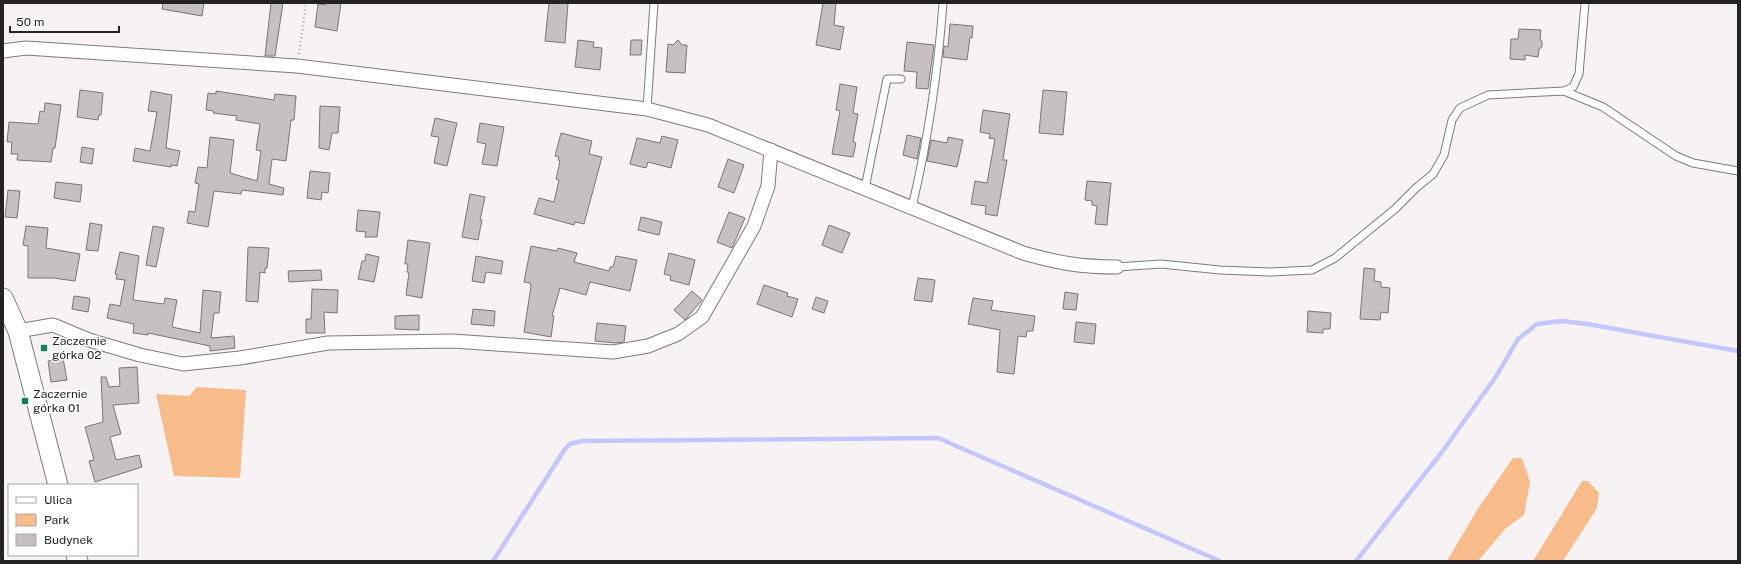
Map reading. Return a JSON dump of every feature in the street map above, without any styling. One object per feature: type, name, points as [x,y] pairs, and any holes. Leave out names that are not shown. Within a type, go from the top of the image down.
[{"type":"street","points":[[3,51],[26,48],[297,66],[647,109],[708,125],[1023,253],[1057,262],[1087,267],[1117,267]]},
{"type":"street","points":[[18,330],[53,325],[89,340],[140,355],[184,364],[240,358],[328,343],[453,341],[613,352],[648,346],[678,334],[702,317],[754,226],[768,186],[771,150]]},
{"type":"street","points":[[3,298],[18,330],[58,484]]},
{"type":"lane","points":[[647,109],[654,3]]},
{"type":"lane","points":[[912,207],[925,152],[941,33],[943,3]]},
{"type":"lane","points":[[1117,267],[1161,264],[1220,270],[1270,272],[1312,270],[1335,258],[1395,209],[1416,188],[1433,174],[1444,155],[1452,120],[1460,108],[1488,95],[1564,91],[1573,87],[1580,74],[1585,3]]},
{"type":"lane","points":[[865,188],[887,80],[900,79]]},
{"type":"lane","points":[[1564,91],[1604,107],[1676,156],[1693,163],[1738,171]]},
{"type":"path","points":[[297,66],[306,3]]},
{"type":"green space","points":[[197,387],[246,390],[240,478],[174,476],[156,394],[189,396]]},
{"type":"green space","points":[[1513,458],[1522,458],[1530,482],[1524,515],[1505,529],[1478,561],[1447,561],[1477,510]]},
{"type":"green space","points":[[1582,481],[1588,481],[1599,493],[1597,508],[1563,561],[1533,561]]},
{"type":"building","points":[[163,3],[204,3],[202,16],[162,9]]},
{"type":"building","points":[[271,3],[283,3],[275,56],[265,56]]},
{"type":"building","points":[[326,3],[341,3],[337,31],[315,27],[318,4],[326,5]]},
{"type":"building","points":[[549,3],[568,3],[565,43],[545,41]]},
{"type":"building","points":[[823,3],[836,3],[834,25],[844,27],[840,50],[816,45]]},
{"type":"building","points":[[950,24],[973,26],[967,60],[943,57],[944,46],[948,47]]},
{"type":"building","points":[[1519,29],[1541,30],[1540,39],[1542,42],[1542,47],[1539,49],[1538,57],[1525,55],[1525,60],[1510,59],[1511,39],[1518,39]]},
{"type":"building","points":[[578,40],[594,42],[593,47],[602,48],[600,70],[575,67]]},
{"type":"building","points":[[631,40],[642,40],[641,55],[630,55]]},
{"type":"building","points":[[678,40],[682,45],[687,45],[685,73],[666,72],[668,44],[673,45]]},
{"type":"building","points":[[907,42],[934,45],[928,89],[916,88],[917,72],[904,71]]},
{"type":"building","points":[[840,84],[857,87],[853,113],[858,114],[853,142],[856,143],[853,157],[832,154],[840,111],[836,110]]},
{"type":"building","points":[[80,90],[103,93],[101,115],[99,115],[98,120],[77,117]]},
{"type":"building","points":[[1043,90],[1067,92],[1063,135],[1039,133]]},
{"type":"building","points":[[151,91],[172,95],[166,148],[180,151],[177,166],[171,165],[171,167],[133,161],[135,148],[150,151],[157,112],[148,111]]},
{"type":"building","points":[[216,91],[274,100],[275,94],[296,96],[294,120],[291,120],[286,161],[272,159],[269,184],[284,188],[283,195],[242,190],[241,194],[214,191],[208,227],[187,223],[189,211],[195,212],[199,184],[195,183],[198,167],[207,168],[210,137],[234,140],[230,173],[257,181],[261,151],[256,150],[260,124],[236,120],[237,116],[213,113],[214,111],[206,110],[208,93],[216,94]]},
{"type":"building","points":[[45,103],[61,105],[55,148],[53,148],[51,162],[17,160],[18,154],[11,154],[12,142],[7,142],[9,122],[38,124],[40,111],[44,112]]},
{"type":"building","points":[[320,106],[340,107],[338,133],[332,133],[329,150],[319,148]]},
{"type":"building","points":[[983,110],[1010,114],[1003,160],[1007,160],[997,216],[985,214],[986,206],[971,204],[975,181],[987,183],[995,139],[989,138],[990,134],[980,132]]},
{"type":"building","points":[[435,118],[457,123],[447,166],[434,163],[439,137],[431,136]]},
{"type":"building","points":[[480,123],[504,127],[497,166],[482,164],[486,144],[477,142]]},
{"type":"building","points":[[561,133],[592,141],[589,154],[602,157],[584,224],[575,222],[574,225],[534,214],[539,198],[554,202],[559,180],[556,179],[560,161],[558,160],[559,157],[555,156]]},
{"type":"building","points":[[907,135],[921,138],[917,159],[903,155]]},
{"type":"building","points":[[662,136],[678,140],[671,168],[648,162],[646,168],[630,164],[637,138],[660,143]]},
{"type":"building","points":[[948,137],[963,140],[957,167],[927,161],[931,140],[947,143]]},
{"type":"building","points":[[82,147],[94,149],[92,164],[80,162]]},
{"type":"building","points":[[728,159],[744,165],[734,193],[718,187]]},
{"type":"building","points":[[310,171],[330,173],[328,193],[322,192],[321,200],[307,198]]},
{"type":"building","points":[[1087,181],[1111,183],[1107,225],[1095,224],[1097,206],[1092,205],[1092,201],[1085,200]]},
{"type":"building","points":[[56,182],[82,185],[80,202],[54,198]]},
{"type":"building","points":[[8,190],[20,191],[17,218],[5,217]]},
{"type":"building","points":[[470,194],[485,197],[480,220],[482,220],[478,240],[462,237]]},
{"type":"building","points":[[358,210],[380,212],[377,237],[365,237],[366,232],[356,231]]},
{"type":"building","points":[[729,212],[745,218],[732,248],[717,242]]},
{"type":"building","points":[[641,217],[662,222],[659,235],[638,230]]},
{"type":"building","points":[[90,223],[102,225],[98,251],[86,250]]},
{"type":"building","points":[[829,225],[850,233],[842,253],[822,245]]},
{"type":"building","points":[[26,226],[48,228],[46,248],[80,254],[75,281],[53,278],[28,278],[28,246],[23,245]]},
{"type":"building","points":[[153,226],[164,228],[156,267],[146,265]]},
{"type":"building","points":[[408,240],[430,243],[422,298],[406,295],[409,273],[407,272],[408,264],[405,264]]},
{"type":"building","points":[[531,246],[557,251],[558,248],[577,253],[574,262],[609,271],[610,267],[613,267],[616,256],[637,260],[630,291],[590,282],[586,295],[560,288],[552,316],[554,316],[551,337],[524,332],[531,286],[530,283],[524,282]]},
{"type":"building","points":[[248,247],[269,248],[267,268],[265,268],[265,273],[260,272],[258,302],[246,301]]},
{"type":"building","points":[[120,252],[139,256],[133,300],[164,304],[165,298],[177,300],[172,327],[200,333],[203,290],[221,292],[219,313],[214,313],[211,338],[234,336],[235,348],[210,351],[210,346],[148,333],[148,335],[133,333],[134,324],[107,318],[110,304],[120,306],[125,280],[116,279],[117,274],[115,274]]},
{"type":"building","points":[[669,253],[695,260],[689,285],[670,280],[671,276],[664,274]]},
{"type":"building","points":[[366,254],[379,257],[374,282],[358,279],[362,261],[365,261]]},
{"type":"building","points":[[476,256],[503,261],[501,274],[486,272],[484,283],[472,281]]},
{"type":"building","points":[[1364,268],[1375,269],[1374,281],[1381,282],[1381,287],[1390,288],[1388,313],[1381,312],[1380,320],[1360,319]]},
{"type":"building","points":[[321,270],[322,280],[289,282],[288,271]]},
{"type":"building","points":[[918,278],[935,280],[932,302],[914,300]]},
{"type":"building","points":[[764,285],[788,293],[787,296],[798,299],[792,317],[757,304]]},
{"type":"building","points":[[312,289],[338,290],[337,313],[324,312],[325,333],[306,333],[306,319],[311,319]]},
{"type":"building","points":[[692,291],[702,300],[685,320],[674,310]]},
{"type":"building","points":[[1065,292],[1078,294],[1076,310],[1063,309]]},
{"type":"building","points":[[74,296],[89,298],[88,312],[72,309]]},
{"type":"building","points":[[816,297],[828,301],[824,313],[812,309]]},
{"type":"building","points":[[973,298],[993,301],[991,310],[1035,316],[1033,331],[1027,331],[1026,337],[1018,336],[1014,374],[997,372],[1000,330],[968,324]]},
{"type":"building","points":[[473,309],[495,311],[494,326],[471,324]]},
{"type":"building","points":[[1308,311],[1331,313],[1330,329],[1323,329],[1323,333],[1307,332]]},
{"type":"building","points":[[419,315],[419,330],[395,329],[395,316]]},
{"type":"building","points":[[1076,322],[1096,324],[1094,344],[1074,342]]},
{"type":"building","points":[[597,323],[626,326],[624,342],[616,343],[595,341]]},
{"type":"building","points":[[63,358],[67,380],[51,382],[48,361]]},
{"type":"building","points":[[137,367],[139,403],[113,405],[121,434],[110,437],[116,460],[139,455],[142,467],[95,482],[89,461],[94,460],[85,427],[103,422],[101,377],[106,377],[109,387],[120,386],[119,368]]},
{"type":"waterway","points":[[1356,561],[1442,452],[1497,375],[1518,339],[1537,324],[1562,321],[1587,324],[1738,351]]},
{"type":"waterway","points":[[493,561],[565,449],[570,444],[582,441],[938,438],[1220,561]]},
{"type":"place","name":"Zaczernie górka 02","points":[[44,348]]},
{"type":"place","name":"Zaczernie górka 01","points":[[25,401]]}]
